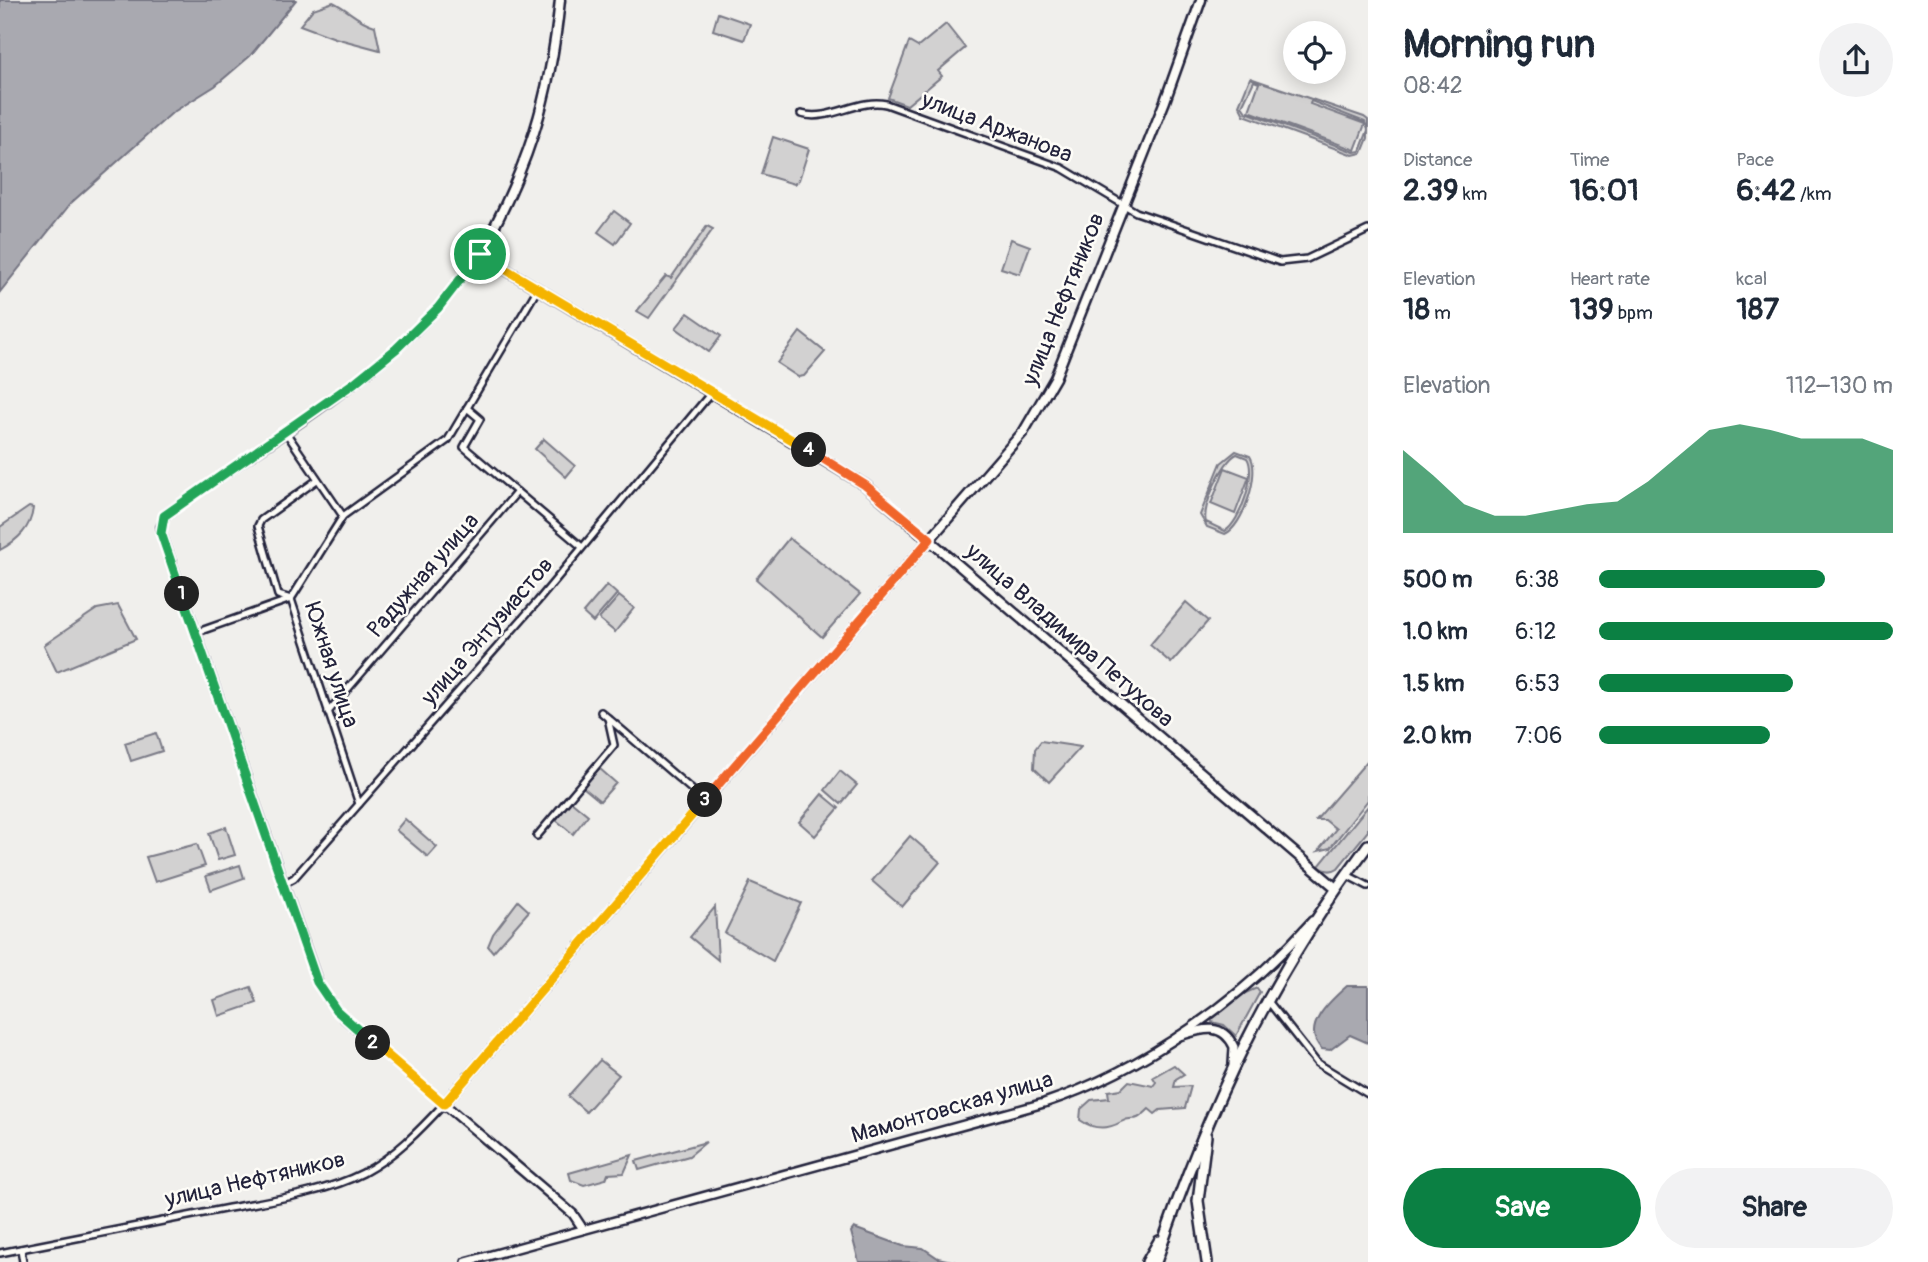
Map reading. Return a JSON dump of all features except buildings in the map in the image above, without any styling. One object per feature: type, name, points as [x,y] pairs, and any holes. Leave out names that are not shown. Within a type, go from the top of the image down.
[{"type":"main road","points":[[480,254],[517,181],[540,120],[552,68],[560,0]]},
{"type":"main road","name":"улица Нефтяников","points":[[930,539],[1008,450],[1042,402],[1068,347],[1121,205],[1162,109],[1201,0]]},
{"type":"main road","name":"улица Владимира Петухова","points":[[480,254],[855,478],[930,539],[1336,888]]},
{"type":"main road","name":"Мамонтовская улица","points":[[1318,915],[1368,845]]},
{"type":"main road","points":[[1156,1262],[1187,1173],[1233,1064],[1266,998],[1318,915]]},
{"type":"main road","points":[[1207,1262],[1199,1224],[1198,1183],[1210,1114]]},
{"type":"main road","points":[[1147,1262],[1170,1221]]},
{"type":"street","name":"улица Аржанова","points":[[801,114],[819,116],[873,103],[886,104],[1062,168],[1121,205],[1287,264],[1307,259],[1368,230]]},
{"type":"street","points":[[480,254],[450,293],[410,336],[354,383],[167,513],[161,521],[161,533],[317,982],[330,1004],[573,1214],[583,1229]]},
{"type":"street","name":"Южная улица","points":[[359,804],[291,599],[343,516],[448,440],[537,290]]},
{"type":"street","name":"улица Энтузиастов","points":[[283,884],[294,878],[359,804],[582,547],[710,393]]},
{"type":"street","points":[[467,408],[480,419],[464,447],[582,547]]},
{"type":"street","points":[[285,431],[343,516]]},
{"type":"street","points":[[291,599],[278,595],[258,526],[261,520],[317,480]]},
{"type":"street","name":"Радужная улица","points":[[328,712],[517,492]]},
{"type":"street","name":"улица Нефтяников","points":[[0,1253],[252,1203],[339,1182],[363,1173],[389,1156],[419,1132],[444,1104],[930,539]]},
{"type":"street","points":[[195,633],[291,599]]},
{"type":"street","points":[[601,712],[705,801]]},
{"type":"street","points":[[537,836],[614,745],[608,718]]},
{"type":"street","points":[[1346,874],[1368,886]]},
{"type":"street","name":"Мамонтовская улица","points":[[466,1262],[1044,1103],[1096,1081],[1172,1039],[1265,970],[1318,915]]},
{"type":"street","points":[[1266,998],[1317,1063],[1368,1094]]},
{"type":"street","points":[[1172,1039],[1201,1029],[1216,1028],[1226,1034],[1234,1047],[1233,1064]]},
{"type":"street","points":[[20,1249],[23,1262]]},
{"type":"shaded area","points":[[0,0],[296,0],[250,56],[215,86],[172,113],[71,203],[0,292]]},
{"type":"shaded area","points":[[333,2],[375,26],[380,50],[300,25],[313,9]]},
{"type":"shaded area","points":[[718,13],[750,24],[744,40],[713,30]]},
{"type":"shaded area","points":[[946,24],[965,48],[938,71],[942,76],[907,105],[888,98],[909,42],[918,47]]},
{"type":"shaded area","points":[[1250,78],[1364,117],[1368,120],[1368,130],[1368,138],[1362,153],[1353,155],[1244,115],[1239,105]],"holes":[[[1254,81],[1259,83],[1249,111],[1355,150],[1365,124],[1310,104],[1311,101],[1365,122],[1368,130],[1360,151],[1354,152],[1246,112],[1242,106]]]},
{"type":"shaded area","points":[[773,137],[809,149],[799,180],[794,184],[761,174]]},
{"type":"shaded area","points":[[614,211],[630,223],[615,244],[598,232]]},
{"type":"shaded area","points":[[707,226],[713,229],[649,318],[637,311],[666,276],[671,278]]},
{"type":"shaded area","points":[[1011,239],[1030,246],[1020,274],[1001,268]]},
{"type":"shaded area","points":[[688,313],[721,336],[709,352],[676,328]]},
{"type":"shaded area","points":[[800,332],[825,352],[804,376],[798,377],[777,363]]},
{"type":"shaded area","points":[[544,439],[575,466],[566,477],[535,449]]},
{"type":"shaded area","points":[[1236,451],[1250,456],[1253,464],[1252,486],[1244,510],[1232,529],[1225,534],[1207,527],[1200,515],[1221,463]],"holes":[[[1237,454],[1247,458],[1250,475],[1245,497],[1236,518],[1225,531],[1206,522],[1210,496],[1231,458]]]},
{"type":"shaded area","points":[[1225,468],[1249,477],[1235,514],[1211,504]]},
{"type":"shaded area","points":[[29,507],[33,508],[30,522],[18,538],[0,550],[0,527]]},
{"type":"shaded area","points":[[789,538],[860,594],[822,637],[756,579]]},
{"type":"shaded area","points":[[607,585],[617,594],[593,622],[583,613]]},
{"type":"shaded area","points":[[619,596],[634,608],[615,632],[599,619]]},
{"type":"shaded area","points":[[1186,602],[1208,621],[1171,663],[1150,645]]},
{"type":"shaded area","points":[[118,605],[136,639],[57,672],[44,645],[97,609]]},
{"type":"shaded area","points":[[156,733],[162,751],[131,761],[125,743]]},
{"type":"shaded area","points":[[1041,741],[1081,747],[1049,782],[1034,768],[1035,749]]},
{"type":"shaded area","points":[[1368,760],[1368,800],[1330,848],[1318,851],[1336,829],[1325,820],[1316,820]]},
{"type":"shaded area","points":[[599,768],[616,783],[600,801],[583,787]]},
{"type":"shaded area","points":[[840,771],[857,785],[841,804],[825,790]]},
{"type":"shaded area","points":[[822,794],[839,808],[815,836],[799,822]]},
{"type":"shaded area","points":[[571,801],[588,815],[573,834],[556,820]]},
{"type":"shaded area","points":[[1368,806],[1368,831],[1338,868],[1328,870],[1319,866]]},
{"type":"shaded area","points":[[405,819],[437,847],[428,857],[396,830]]},
{"type":"shaded area","points":[[226,827],[235,855],[218,860],[209,833]]},
{"type":"shaded area","points":[[910,836],[940,862],[902,907],[872,881]]},
{"type":"shaded area","points":[[197,844],[205,866],[155,882],[146,857]]},
{"type":"shaded area","points":[[240,865],[244,878],[211,890],[206,876]]},
{"type":"shaded area","points":[[750,882],[801,903],[773,961],[725,933]]},
{"type":"shaded area","points":[[518,901],[529,911],[493,952],[488,946],[493,934]]},
{"type":"shaded area","points":[[715,907],[718,960],[690,937]]},
{"type":"shaded area","points":[[1347,986],[1368,986],[1368,1043],[1350,1035],[1330,1050],[1322,1049],[1316,1041],[1316,1024],[1326,1007]]},
{"type":"shaded area","points":[[251,987],[257,1003],[219,1016],[214,1000]]},
{"type":"shaded area","points":[[1257,988],[1260,992],[1236,1036],[1224,1025],[1212,1022],[1212,1017],[1243,994]]},
{"type":"shaded area","points":[[600,1060],[619,1075],[586,1112],[568,1096]]},
{"type":"shaded area","points":[[1174,1065],[1184,1074],[1176,1079],[1174,1087],[1191,1086],[1185,1108],[1160,1110],[1155,1114],[1149,1109],[1136,1118],[1106,1128],[1090,1126],[1080,1120],[1081,1109],[1091,1100],[1109,1098],[1108,1091],[1121,1089],[1129,1081],[1153,1086],[1156,1082],[1153,1077]]},
{"type":"shaded area","points":[[706,1142],[689,1156],[639,1170],[636,1161]]},
{"type":"shaded area","points":[[632,1155],[624,1173],[608,1174],[606,1179],[584,1185],[571,1180],[569,1173]]},
{"type":"shaded area","points":[[854,1228],[903,1246],[923,1248],[938,1258],[956,1262],[859,1262],[851,1232]]},
{"type":"route","points":[[480,254],[838,467],[876,494],[930,539],[444,1104],[344,1019],[330,1004],[317,982],[160,527],[167,513],[354,383],[396,349],[438,308],[480,254]]}]
